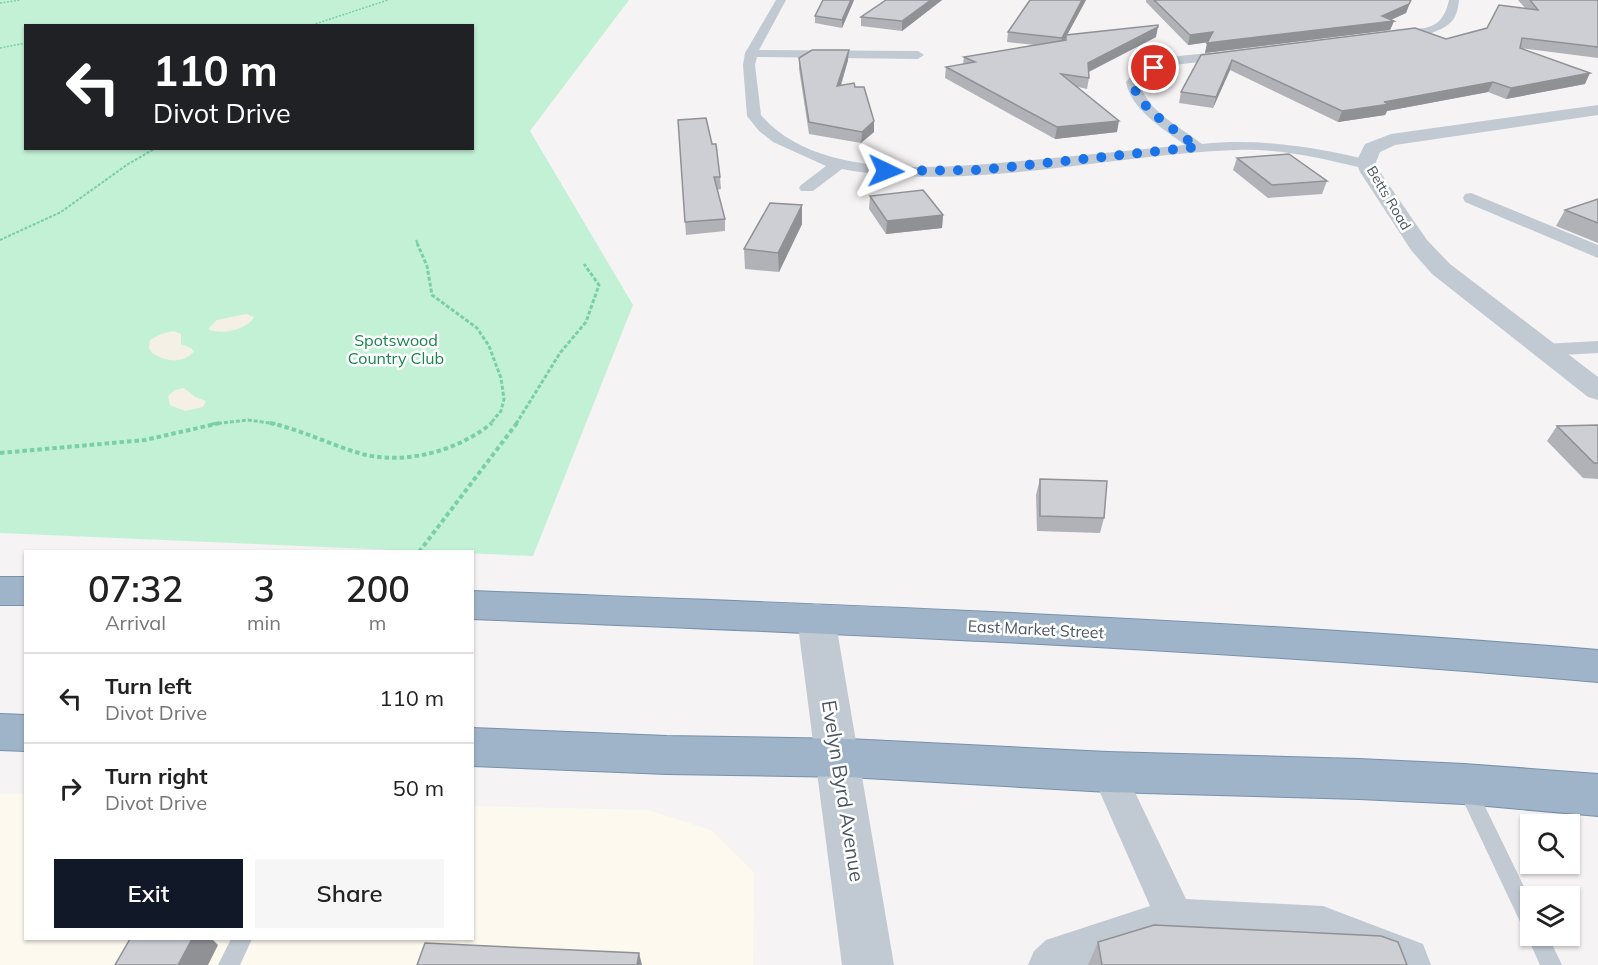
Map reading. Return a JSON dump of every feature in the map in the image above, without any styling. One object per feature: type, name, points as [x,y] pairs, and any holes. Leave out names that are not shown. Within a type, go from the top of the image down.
[{"type":"highway","points":[[0,591],[24,591]]},
{"type":"highway","name":"East Market Street","points":[[474,605],[816,618],[1278,642],[1598,666]]},
{"type":"highway","points":[[0,732],[24,733]]},
{"type":"highway","points":[[474,747],[667,755],[837,758],[1108,772],[1464,784],[1598,795]]},
{"type":"street","points":[[781,0],[752,53],[749,65],[754,116],[764,128],[788,145],[839,164],[886,171],[980,170],[1197,147],[1238,145],[1288,148],[1366,164]]},
{"type":"street","points":[[1372,38],[1437,28],[1450,19],[1454,0]]},
{"type":"street","points":[[1197,147],[1142,102],[1133,90],[1135,79],[1142,73],[1159,66],[1251,52]]},
{"type":"street","points":[[752,53],[868,57],[918,55]]},
{"type":"street","name":"Betts Road","points":[[1598,110],[1391,140],[1372,148],[1368,153],[1366,164],[1427,254],[1450,276],[1598,391]]},
{"type":"street","points":[[807,188],[839,164]]},
{"type":"street","points":[[1471,198],[1598,252]]},
{"type":"street","points":[[1543,350],[1598,347]]},
{"type":"street","name":"Evelyn Byrd Avenue","points":[[816,618],[868,965]]},
{"type":"street","points":[[1108,772],[1174,918]]},
{"type":"street","points":[[1048,965],[1060,954],[1174,918],[1323,926],[1409,958],[1411,965]]},
{"type":"lane","points":[[1464,784],[1520,900]]},
{"type":"lane","points":[[229,965],[242,940]]},
{"type":"lane","points":[[1542,946],[1551,965]]},
{"type":"path","points":[[0,3],[20,0]]},
{"type":"path","points":[[313,24],[388,0]]},
{"type":"path","points":[[0,48],[24,44]]},
{"type":"path","points":[[0,240],[61,212],[128,164],[152,150]]},
{"type":"path","points":[[0,453],[143,440],[201,426],[246,420],[277,424],[339,447],[380,457],[401,459],[420,456],[471,438],[493,422],[502,411],[504,391],[500,372],[483,335],[432,295],[427,266],[416,240]]},
{"type":"path","points":[[421,550],[511,432],[560,352],[586,322],[598,285],[584,264]]},
{"type":"shaded area","points":[[0,794],[24,794],[24,940],[474,940],[474,806],[648,810],[711,830],[754,872],[753,965],[0,965]]},
{"type":"green space","name":"Spotswood Country Club","points":[[0,0],[629,0],[530,131],[633,305],[533,556],[474,553],[474,550],[394,550],[0,533]]},
{"type":"sand","points":[[246,314],[254,317],[240,328],[219,332],[208,329],[217,320]]},
{"type":"sand","points":[[173,331],[181,334],[181,344],[191,348],[194,352],[179,360],[163,358],[152,353],[149,348],[150,340]]},
{"type":"sand","points":[[184,388],[195,397],[206,401],[203,407],[185,411],[170,405],[168,396],[175,390]]},
{"type":"building","points":[[823,0],[851,0],[842,20],[815,16]]},
{"type":"building","points":[[886,0],[931,0],[902,21],[861,17]]},
{"type":"building","points":[[1030,0],[1082,0],[1062,38],[1008,32]]},
{"type":"building","points":[[1154,0],[1411,0],[1409,4],[1382,16],[1394,21],[1207,43],[1213,32],[1190,35]]},
{"type":"building","points":[[1530,0],[1598,0],[1598,47],[1522,38],[1520,48],[1590,73],[1511,88],[1493,82],[1384,102],[1390,104],[1342,111],[1232,60],[1216,97],[1181,92],[1201,55],[1415,28],[1446,39],[1487,28],[1499,5],[1538,10]]},
{"type":"building","points":[[1158,25],[1088,63],[1089,78],[1061,74],[1119,121],[1057,127],[946,67],[975,62],[964,57],[1066,40],[1066,35]]},
{"type":"building","points":[[812,50],[849,50],[837,86],[854,83],[855,87],[864,87],[874,121],[862,132],[809,122],[799,58]]},
{"type":"building","points":[[706,118],[712,144],[716,144],[720,177],[714,177],[725,219],[685,222],[678,120]]},
{"type":"building","points":[[1289,154],[1327,181],[1272,185],[1237,158]]},
{"type":"building","points":[[923,190],[943,215],[887,221],[870,196]]},
{"type":"building","points":[[1598,199],[1598,223],[1565,210]]},
{"type":"building","points":[[770,203],[802,205],[778,253],[744,249]]},
{"type":"building","points":[[1598,425],[1598,463],[1594,463],[1557,426]]},
{"type":"building","points":[[1040,479],[1107,481],[1104,518],[1040,516]]},
{"type":"building","points":[[1154,925],[1381,936],[1398,942],[1407,965],[1102,965],[1098,942]]},
{"type":"building","points":[[129,940],[191,940],[178,965],[115,965]]},
{"type":"building","points":[[425,943],[639,953],[637,965],[417,965]]},
{"type":"route","points":[[886,171],[980,170],[1197,147],[1156,115],[1135,94],[1133,90],[1135,79],[1154,68]]}]
